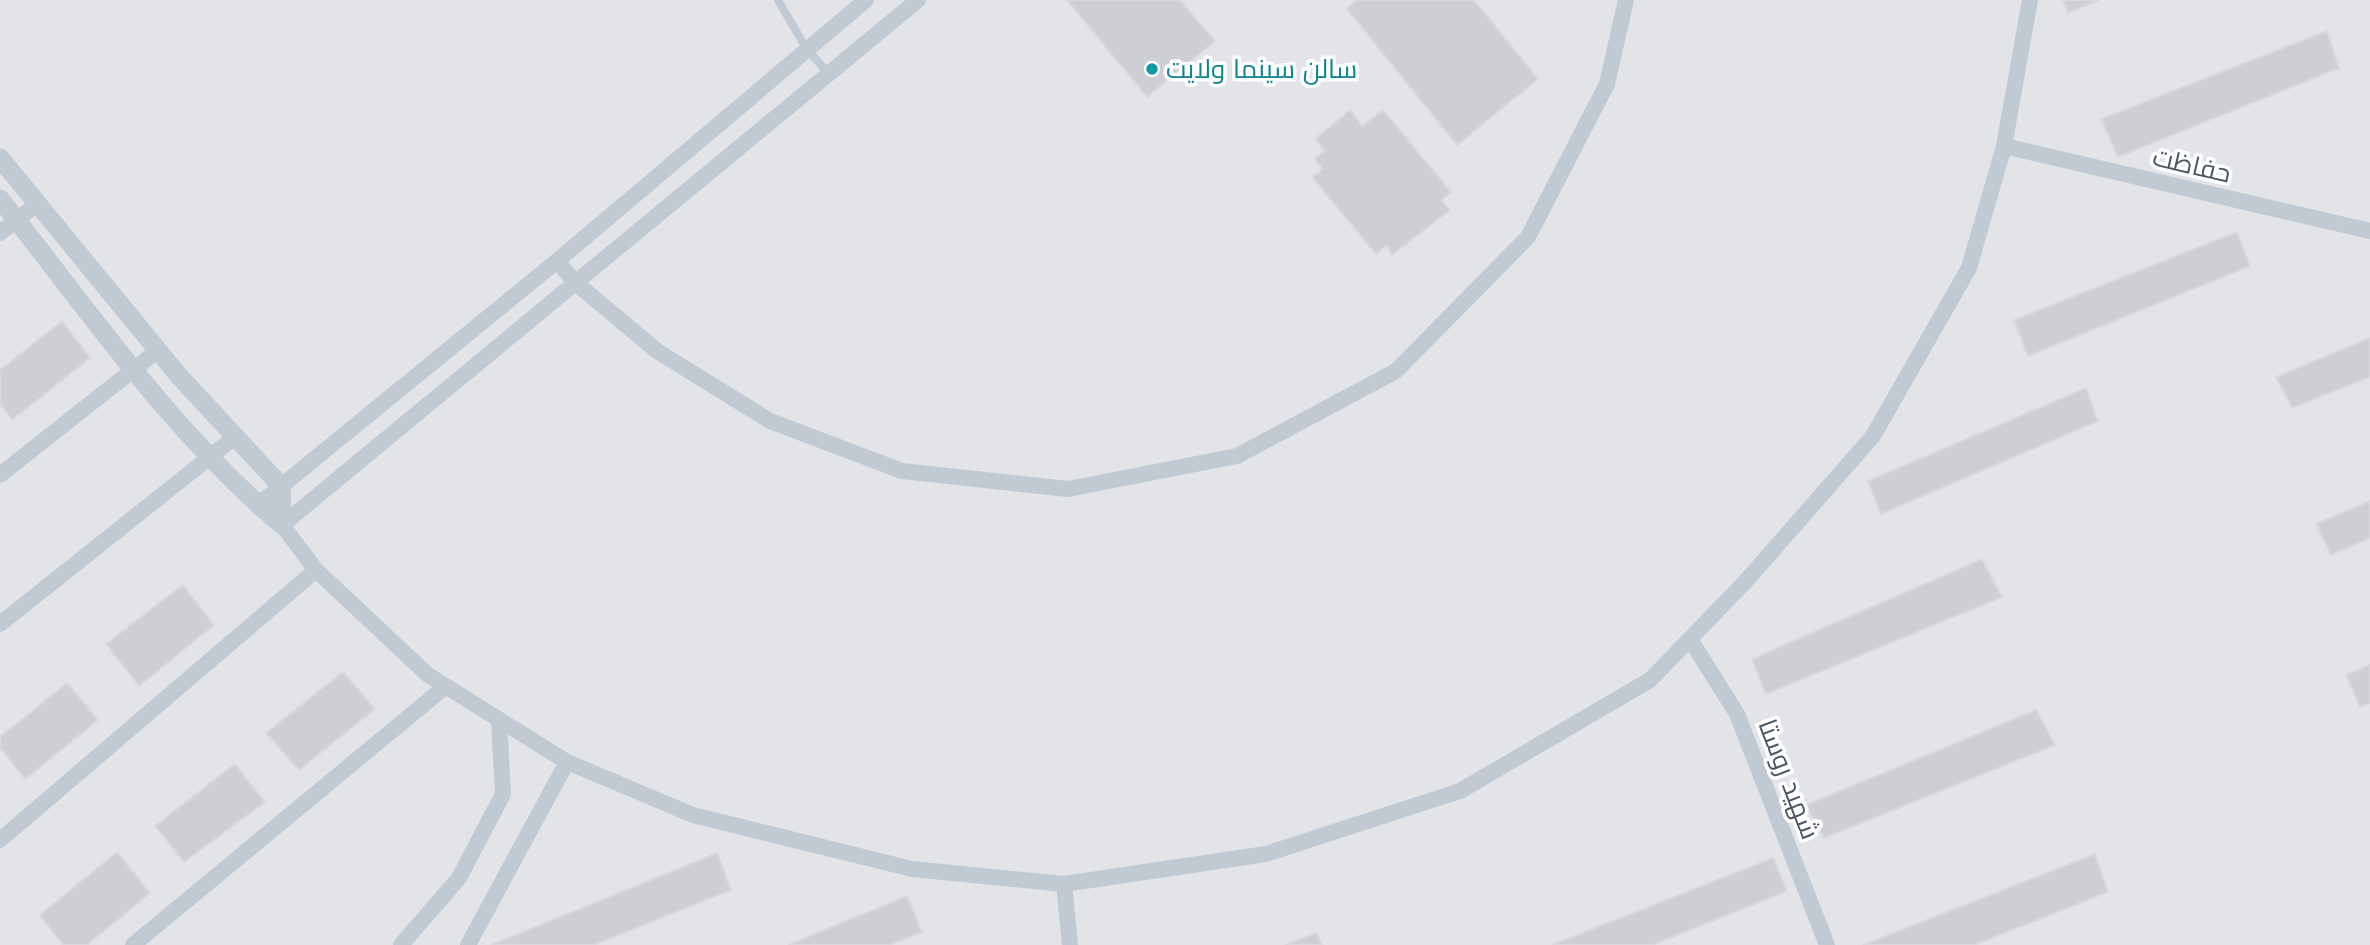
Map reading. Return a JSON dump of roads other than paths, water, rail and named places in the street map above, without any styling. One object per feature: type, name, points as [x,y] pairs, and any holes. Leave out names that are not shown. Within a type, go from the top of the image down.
[{"type":"street","points":[[258,505],[557,261],[866,0]]},
{"type":"street","points":[[282,525],[918,0]]},
{"type":"street","points":[[557,261],[576,284],[657,351],[770,421],[902,471],[1068,489],[1237,456],[1396,371],[1528,237],[1607,84],[1626,0]]},
{"type":"street","points":[[0,199],[133,370],[258,505],[282,525],[316,570],[428,675],[567,762],[693,815],[912,869],[1064,884],[1266,854],[1460,791],[1650,680],[1745,582],[1873,436],[1969,268],[2004,146],[2031,0]]},
{"type":"street","name":"حفاظت","points":[[2004,146],[2370,231]]},
{"type":"street","points":[[0,158],[157,351],[281,486],[282,525]]},
{"type":"street","points":[[0,233],[37,204]]},
{"type":"street","points":[[0,475],[157,351]]},
{"type":"street","points":[[0,625],[234,437]]},
{"type":"street","points":[[0,839],[316,570]]},
{"type":"street","name":"شهید روستا","points":[[1690,639],[1737,714],[1827,945]]},
{"type":"street","points":[[133,945],[446,686]]},
{"type":"street","points":[[401,945],[459,878],[503,794],[499,719]]},
{"type":"street","points":[[468,945],[567,762]]},
{"type":"street","points":[[1064,884],[1070,945]]},
{"type":"lane","points":[[778,0],[806,48],[828,73]]},
{"type":"place","name":"سالن سینما ولایت","points":[[1152,69]]}]
